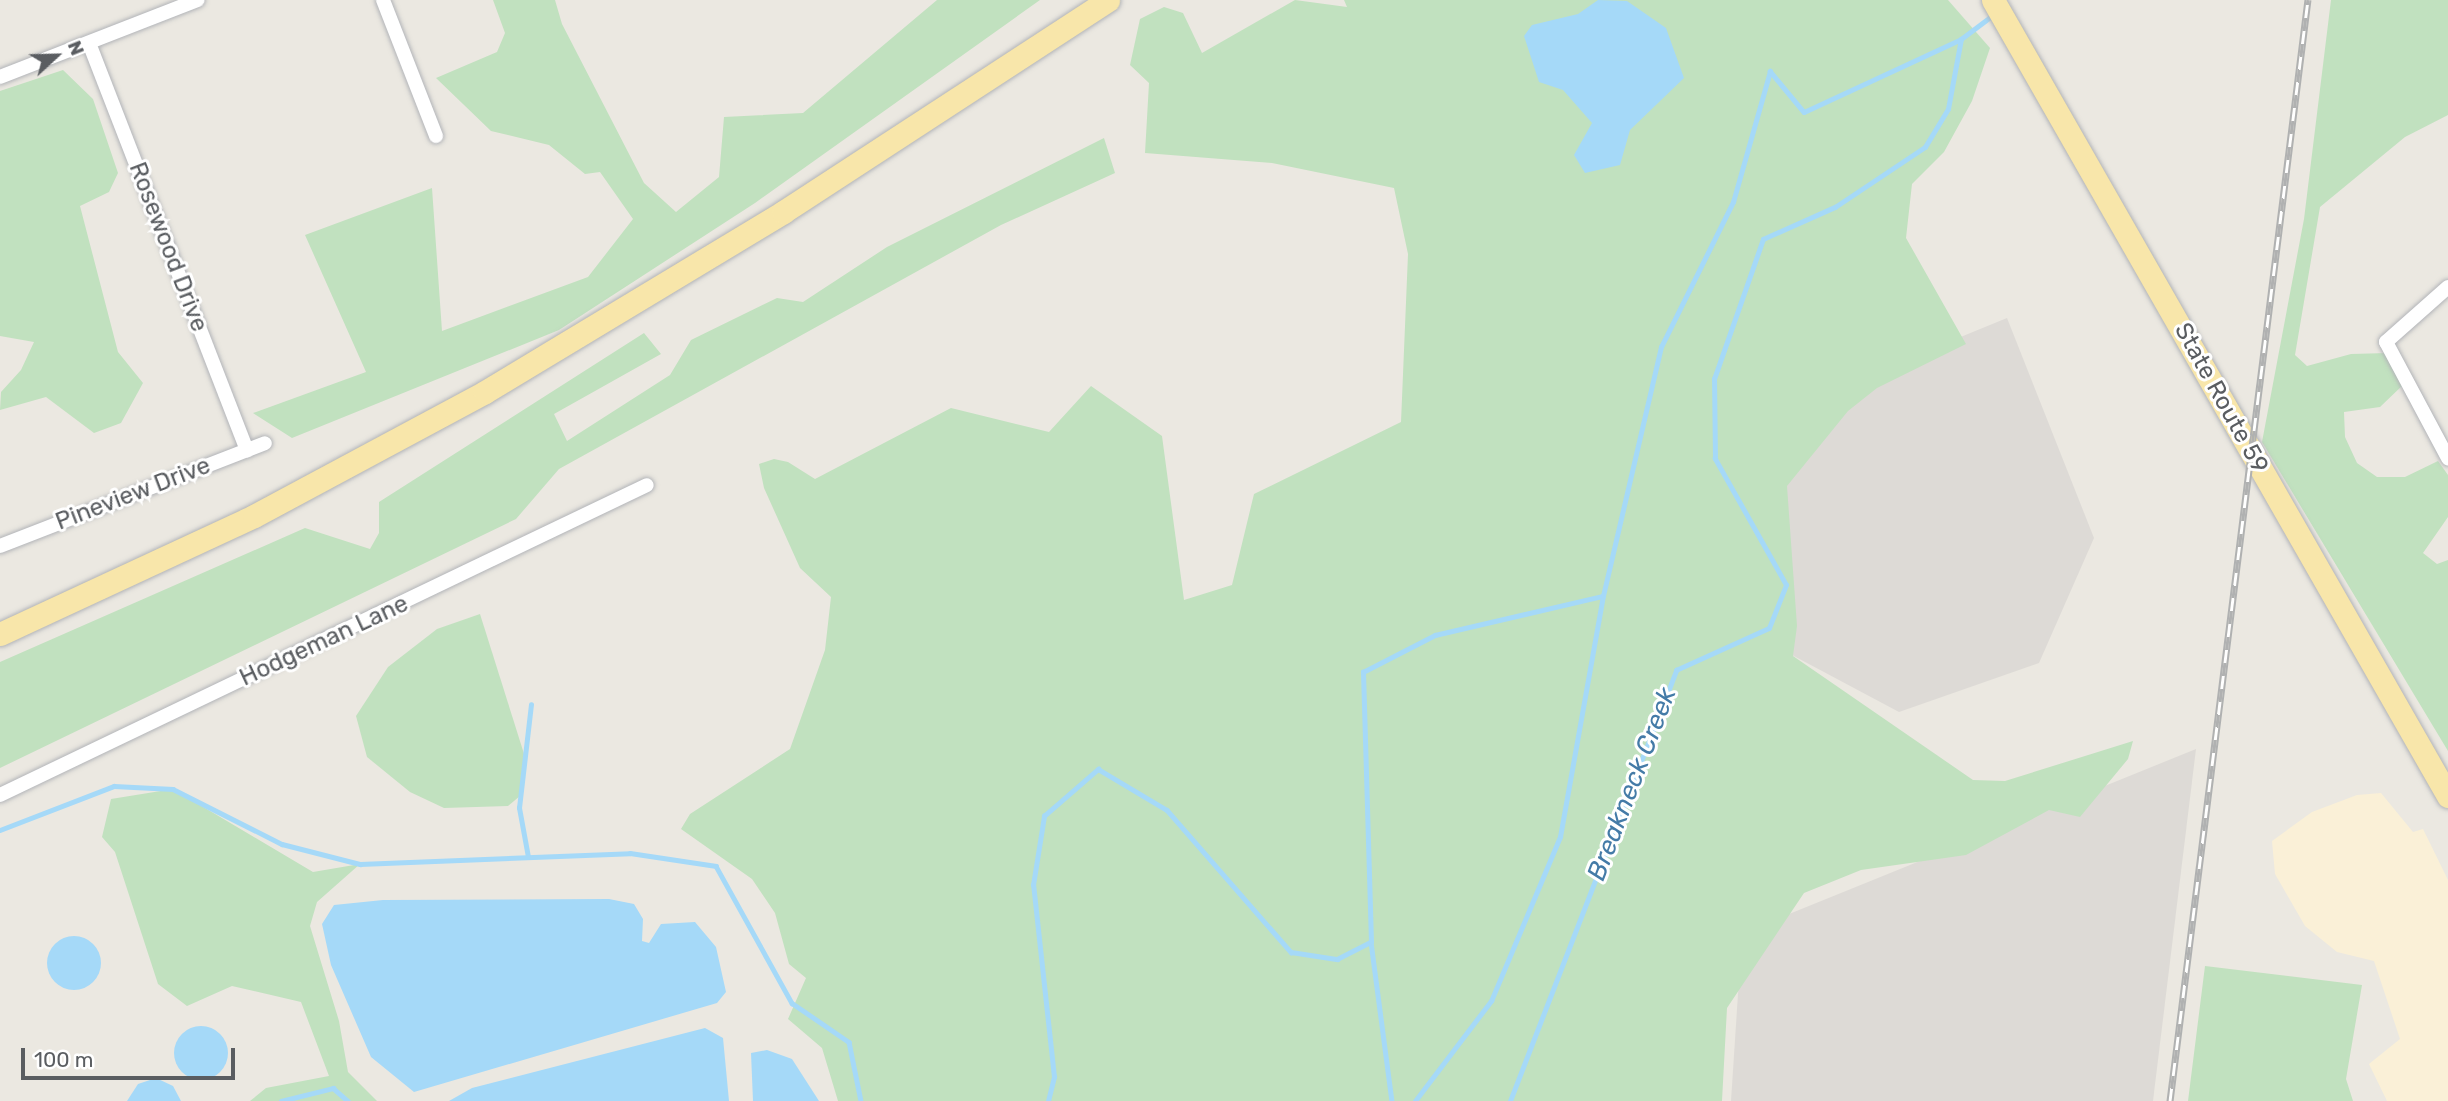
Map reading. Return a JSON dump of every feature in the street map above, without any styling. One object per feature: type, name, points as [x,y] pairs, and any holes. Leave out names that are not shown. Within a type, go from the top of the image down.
[{"type":"main road","points":[[0,634],[254,516],[485,392],[783,212],[1108,0]]},
{"type":"main road","name":"State Route 59","points":[[1993,0],[2448,796]]},
{"type":"street","points":[[0,77],[198,0]]},
{"type":"street","points":[[383,0],[436,136]]},
{"type":"street","name":"Rosewood Drive","points":[[89,43],[247,450]]},
{"type":"street","points":[[2448,287],[2386,342],[2404,384],[2448,458]]},
{"type":"street","name":"Pineview Drive","points":[[0,546],[265,443]]},
{"type":"street","name":"Hodgeman Lane","points":[[0,795],[647,485]]},
{"type":"shaded area","points":[[2007,318],[2094,538],[2039,663],[1899,712],[1792,655],[1777,488],[1858,379]]},
{"type":"shaded area","points":[[2196,749],[2153,1101],[1731,1101],[1742,933]]},
{"type":"shaded area","points":[[2381,793],[2413,832],[2423,829],[2448,880],[2448,1101],[2387,1101],[2369,1064],[2400,1039],[2374,961],[2337,952],[2305,926],[2275,874],[2272,841],[2312,812],[2357,795]]},
{"type":"green space","points":[[493,0],[555,0],[562,24],[644,183],[676,212],[719,177],[724,117],[803,113],[937,0],[1040,0],[755,203],[559,330],[292,438],[253,413],[366,372],[305,235],[432,188],[442,331],[588,277],[633,219],[600,172],[585,174],[549,145],[491,131],[436,78],[497,52],[505,33]]},
{"type":"green space","points":[[1295,0],[1347,7],[1344,0],[1948,0],[1990,48],[1972,101],[1944,152],[1912,184],[1906,238],[1966,344],[1877,388],[1848,411],[1787,486],[1797,626],[1793,656],[1973,780],[2005,781],[2133,741],[2128,759],[2080,817],[2049,810],[1966,855],[1861,870],[1804,893],[1727,1008],[1722,1101],[838,1101],[822,1048],[788,1019],[806,978],[789,964],[775,913],[752,879],[681,829],[690,814],[790,749],[825,650],[831,597],[800,568],[764,488],[759,464],[774,459],[788,462],[815,479],[951,408],[1049,432],[1091,386],[1162,436],[1184,600],[1232,585],[1254,494],[1401,422],[1408,254],[1394,188],[1272,163],[1145,153],[1149,83],[1130,65],[1140,19],[1164,7],[1183,13],[1202,53]]},
{"type":"green space","points":[[2331,0],[2448,0],[2448,115],[2405,137],[2320,207],[2295,355],[2307,366],[2351,354],[2388,353],[2404,384],[2380,407],[2344,412],[2345,437],[2357,463],[2377,477],[2405,477],[2438,461],[2448,475],[2448,517],[2423,553],[2437,564],[2448,560],[2448,751],[2262,442],[2304,219]]},
{"type":"green space","points":[[63,70],[93,99],[118,173],[109,192],[80,206],[118,352],[143,383],[121,423],[94,433],[46,397],[0,410],[1,392],[21,370],[34,342],[0,336],[0,91]]},
{"type":"green space","points":[[1104,138],[1115,173],[1001,225],[559,469],[516,519],[0,768],[0,662],[305,528],[370,549],[379,533],[379,502],[644,333],[661,354],[554,414],[567,441],[670,375],[691,340],[777,298],[803,302],[887,247]]},
{"type":"green space","points":[[480,614],[525,757],[520,796],[508,806],[444,808],[410,792],[367,757],[356,716],[388,667],[437,629]]},
{"type":"green space","points":[[173,789],[313,872],[360,864],[317,902],[310,926],[339,1021],[348,1072],[377,1101],[250,1101],[266,1088],[329,1076],[301,1002],[232,986],[187,1006],[158,984],[115,852],[102,837],[111,799]]},
{"type":"green space","points":[[2205,966],[2362,985],[2346,1079],[2353,1101],[2188,1101]]},
{"type":"water","points":[[1598,0],[1627,1],[1666,28],[1684,78],[1630,130],[1620,165],[1585,173],[1574,155],[1592,123],[1563,90],[1539,82],[1524,36],[1532,25],[1578,14]]},
{"type":"water","points":[[609,899],[634,904],[643,919],[642,941],[649,943],[661,924],[695,922],[716,947],[726,992],[717,1003],[414,1092],[371,1057],[331,965],[322,924],[334,905],[383,900]]},
{"type":"water","points":[[79,936],[89,940],[97,948],[101,963],[97,978],[89,986],[69,990],[59,986],[51,978],[47,958],[51,948],[59,940]]},
{"type":"water","points":[[206,1026],[216,1030],[224,1038],[228,1053],[224,1068],[216,1076],[196,1080],[186,1076],[178,1068],[174,1048],[178,1038],[186,1030]]},
{"type":"water","points":[[705,1028],[723,1038],[729,1101],[449,1101],[472,1088]]},
{"type":"water","points":[[767,1050],[792,1059],[819,1101],[753,1101],[751,1053]]},
{"type":"water","points":[[156,1078],[173,1086],[181,1101],[127,1101],[138,1084]]},
{"type":"waterway","points":[[1048,1101],[1054,1077],[1033,885],[1044,816],[1098,769],[1167,810],[1291,952],[1337,959],[1371,942],[1363,672],[1435,635],[1603,596],[1661,347],[1733,202],[1770,71],[1804,112],[1961,39],[1992,16]]},
{"type":"waterway","name":"Breakneck Creek","points":[[1510,1101],[1676,670],[1769,628],[1786,585],[1715,459],[1714,379],[1763,239],[1835,207],[1925,147],[1948,109],[1961,39]]},
{"type":"waterway","points":[[1415,1101],[1491,1001],[1560,837],[1603,596]]},
{"type":"waterway","points":[[528,857],[519,808],[531,705]]},
{"type":"waterway","points":[[0,830],[114,786],[173,789],[282,844],[360,864],[630,853],[716,866],[792,1003],[849,1042],[861,1101]]},
{"type":"waterway","points":[[1371,942],[1392,1101]]},
{"type":"waterway","name":"Breakneck Creek","points":[[281,1101],[333,1088],[348,1101]]},
{"type":"railway","points":[[2170,1101],[2308,0]]}]
